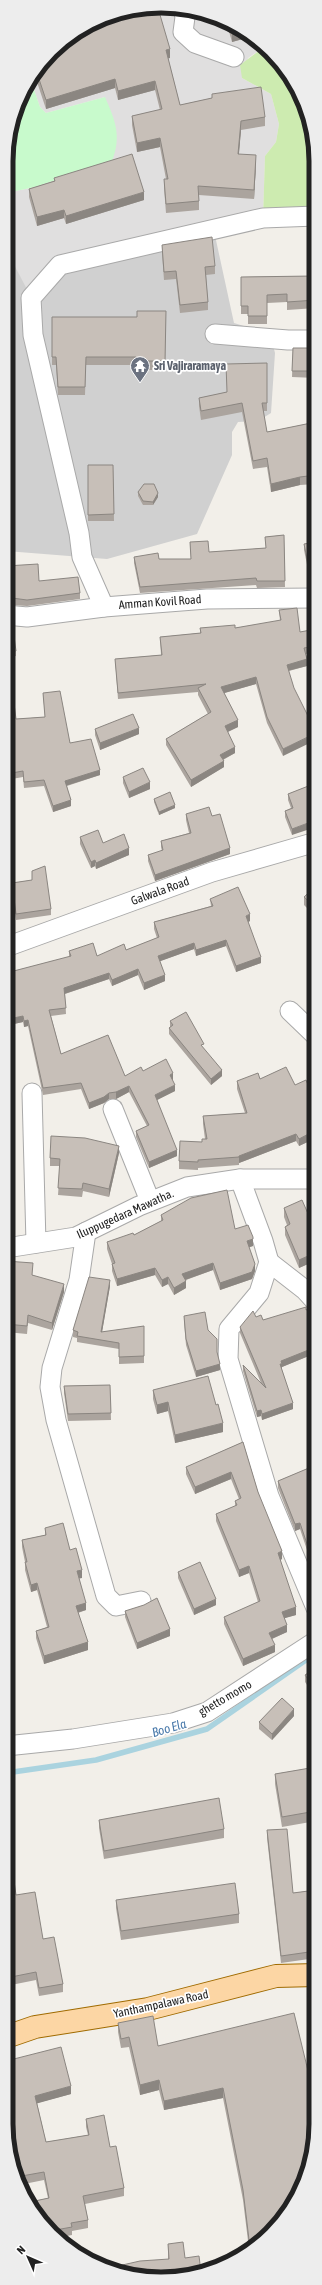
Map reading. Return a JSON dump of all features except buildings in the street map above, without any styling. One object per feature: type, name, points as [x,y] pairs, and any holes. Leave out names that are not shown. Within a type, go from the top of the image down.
[{"type":"main road","name":"Yanthampalawa Road","points":[[13,2035],[35,2027],[148,2009],[276,1976],[309,1975]]},
{"type":"street","points":[[184,15],[183,32],[194,43],[234,57]]},
{"type":"street","points":[[104,607],[82,557],[79,533],[34,336],[31,298],[60,266],[263,218],[309,216]]},
{"type":"street","points":[[215,334],[288,340],[309,340]]},
{"type":"street","name":"Amman Kovil Road","points":[[13,616],[26,618],[104,607],[207,599],[309,598]]},
{"type":"street","name":"Galwala Road","points":[[13,944],[212,872],[309,844]]},
{"type":"street","points":[[290,1011],[309,1029]]},
{"type":"street","points":[[32,1093],[36,1243]]},
{"type":"street","points":[[113,1109],[150,1201]]},
{"type":"street","points":[[240,1179],[264,1241],[269,1262],[259,1293],[229,1329],[228,1359],[269,1496],[309,1591]]},
{"type":"street","name":"Iluppugedara Mawatha.","points":[[13,1247],[76,1237],[150,1201],[187,1186],[240,1179],[309,1180]]},
{"type":"street","points":[[86,1232],[79,1280],[52,1368],[50,1387],[56,1420],[106,1596],[116,1606],[141,1601]]},
{"type":"street","points":[[269,1262],[309,1294]]},
{"type":"street","name":"ghetto momo","points":[[13,1745],[73,1739],[174,1723],[207,1712],[309,1646]]},
{"type":"shaded area","points":[[147,13],[180,14],[218,24],[243,38],[259,50],[248,58],[242,78],[271,94],[279,124],[276,142],[265,156],[263,218],[31,298],[13,263],[13,192],[35,187],[105,97],[46,113],[40,107],[33,87],[56,56],[79,38],[94,30]]},
{"type":"shaded area","name":"Sri Vajiraramaya","points":[[214,231],[234,323],[270,334],[275,353],[271,413],[258,421],[238,422],[232,432],[232,455],[197,534],[107,559],[13,552],[13,262],[31,297],[60,265]]},
{"type":"green space","points":[[259,50],[266,56],[284,79],[298,104],[304,123],[309,151],[309,216],[263,218],[265,156],[276,142],[279,124],[271,94],[242,78],[240,65]]},
{"type":"green space","points":[[33,87],[40,107],[46,113],[105,97],[112,113],[117,136],[117,144],[112,161],[35,187],[13,192],[14,142],[24,104]]},
{"type":"waterway","name":"Boo Ela","points":[[13,1772],[96,1760],[207,1729],[309,1658]]},
{"type":"place","name":"Sri Vajiraramaya","points":[[140,383]]}]
